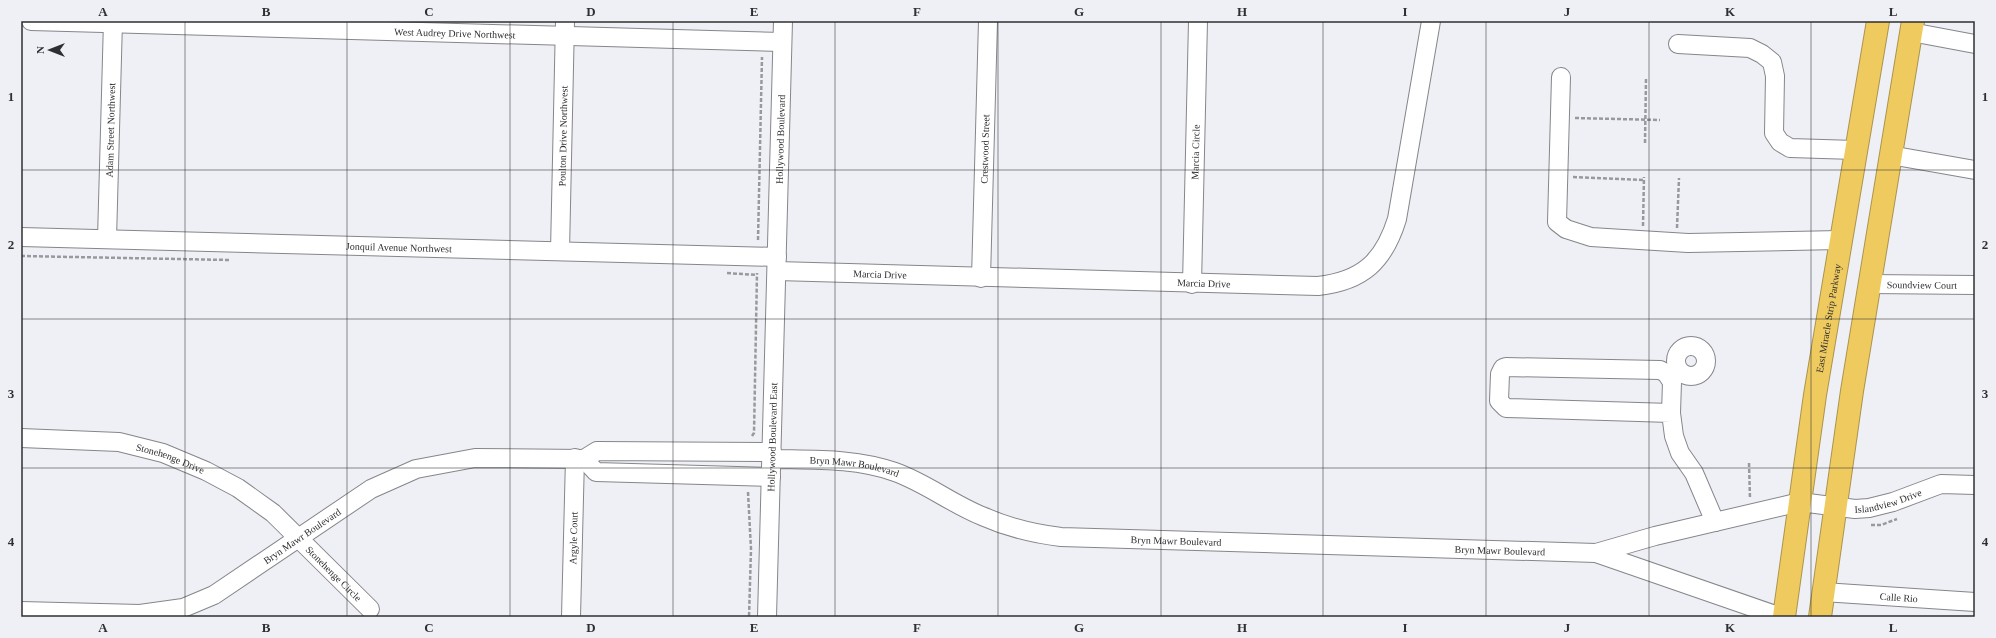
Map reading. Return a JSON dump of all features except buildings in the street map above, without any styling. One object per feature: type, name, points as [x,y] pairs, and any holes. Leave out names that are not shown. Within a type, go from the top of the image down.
[{"type":"highway","name":"East Miracle Strip Parkway","points":[[1784,617],[1840,240],[1878,21]]},
{"type":"highway","points":[[1820,617],[1869,284],[1912,27]]},
{"type":"highway","points":[[1855,150],[1890,155]]},
{"type":"street","name":"West Audrey Drive Northwest","points":[[32,21],[565,28],[763,42],[782,42]]},
{"type":"street","name":"Hollywood Boulevard","points":[[777,264],[783,21]]},
{"type":"street","name":"Crestwood Street","points":[[981,278],[988,21]]},
{"type":"street","name":"Marcia Circle","points":[[1192,284],[1198,21]]},
{"type":"street","name":"Marcia Drive","points":[[777,264],[981,278],[1318,286],[1338,284],[1348,281],[1362,273],[1375,262],[1384,249],[1397,219],[1431,21]]},
{"type":"street","name":"Adam Street Northwest","points":[[107,239],[113,22]]},
{"type":"street","points":[[1912,27],[1975,44]]},
{"type":"street","name":"Poulton Drive Northwest","points":[[560,251],[565,28]]},
{"type":"street","points":[[1678,44],[1750,48],[1762,54],[1772,62],[1775,76],[1774,133],[1780,142],[1790,148],[1855,150]]},
{"type":"street","points":[[1561,77],[1557,222],[1566,230],[1591,237],[1677,243],[1840,240]]},
{"type":"street","points":[[1890,155],[1975,170]]},
{"type":"street","name":"Jonquil Avenue Northwest","points":[[21,237],[758,256],[777,264]]},
{"type":"street","name":"Hollywood Boulevard East","points":[[767,617],[777,264]]},
{"type":"street","name":"Soundview Court","points":[[1869,284],[1975,285]]},
{"type":"street","points":[[1671,413],[1506,408],[1499,401],[1500,374],[1503,368],[1506,367],[1660,370],[1666,373],[1675,374],[1672,382],[1671,413],[1674,436],[1680,453],[1694,474],[1715,522]]},
{"type":"street","name":"Stonehenge Drive","points":[[21,438],[119,442],[163,453],[206,471],[255,500],[273,513],[297,539]]},
{"type":"street","name":"Bryn Mawr Boulevard","points":[[21,611],[140,614],[183,608],[214,595],[371,489],[416,469],[475,458],[579,458],[597,451],[749,451],[772,455],[841,460],[883,469],[917,482],[981,516],[1022,530],[1061,537],[1596,552],[1800,502]]},
{"type":"street","points":[[579,458],[596,472],[772,477]]},
{"type":"street","name":"Argyle Court","points":[[571,617],[579,458]]},
{"type":"street","name":"Islandview Drive","points":[[1800,502],[1869,508],[1893,502],[1941,484],[1975,485]]},
{"type":"street","name":"Stonehenge Circle","points":[[297,539],[370,608]]},
{"type":"street","name":"Bryn Mawr Boulevard","points":[[1596,552],[1781,617]]},
{"type":"street","name":"Calle Rio","points":[[1823,592],[1975,602]]},
{"type":"path","points":[[749,451],[749,442],[754,433],[763,42]]},
{"type":"path","points":[[1645,143],[1646,78]]},
{"type":"path","points":[[1560,118],[1660,120]]},
{"type":"path","points":[[1558,176],[1644,178],[1642,240]]},
{"type":"path","points":[[1677,243],[1680,178]]},
{"type":"path","points":[[1749,463],[1751,513]]},
{"type":"path","points":[[748,477],[751,549],[749,617]]}]
